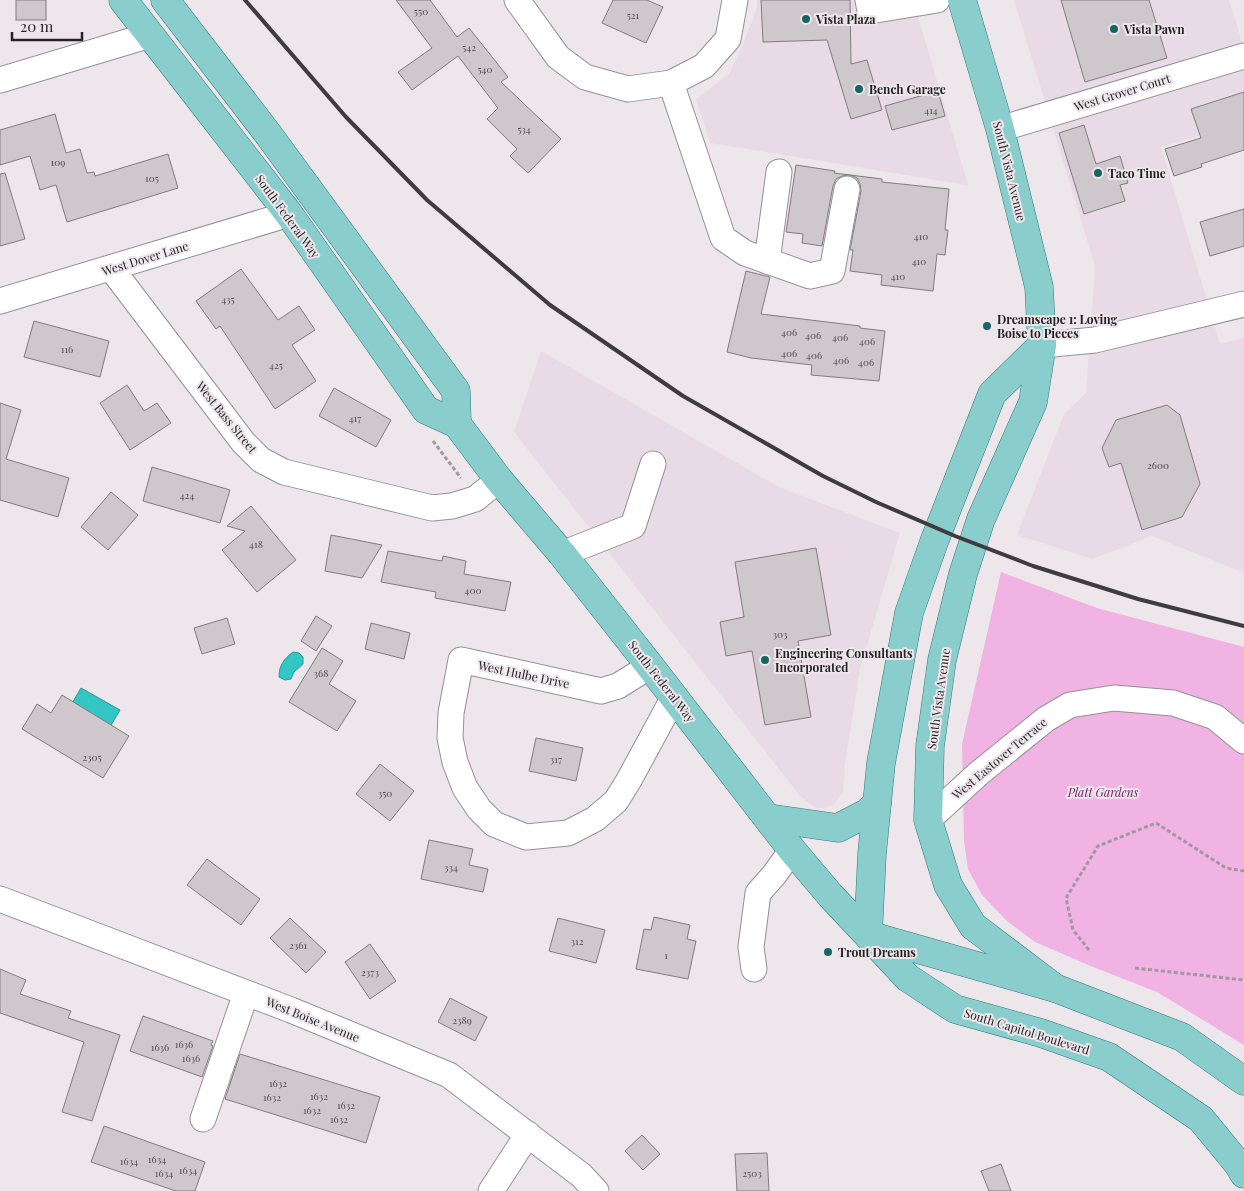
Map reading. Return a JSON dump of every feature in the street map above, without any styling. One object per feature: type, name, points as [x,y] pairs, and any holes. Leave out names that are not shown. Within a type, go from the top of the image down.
[{"type":"main road","name":"South Federal Way","points":[[123,0],[289,214],[426,410],[457,424],[500,480],[562,554],[792,850],[830,895],[868,935]]},
{"type":"main road","points":[[165,0],[268,134],[456,391],[457,424]]},
{"type":"main road","name":"South Vista Avenue","points":[[962,0],[1000,129],[1040,287],[1042,345],[1032,402],[981,520],[963,574],[942,660],[930,746],[928,820],[948,884],[973,926],[1055,988]]},
{"type":"main road","points":[[1042,345],[992,394],[924,570],[910,613],[895,680],[881,763],[872,854],[868,935],[1055,988],[1182,1037],[1244,1081]]},
{"type":"main road","points":[[768,818],[838,828],[867,813],[877,803]]},
{"type":"main road","name":"South Capitol Boulevard","points":[[868,935],[908,978],[955,1009],[1042,1033],[1109,1057],[1201,1119],[1244,1174]]},
{"type":"street","points":[[517,0],[558,57],[585,78],[628,89],[671,83],[704,66],[728,40],[735,0]]},
{"type":"street","points":[[868,0],[870,11],[937,0]]},
{"type":"street","points":[[0,80],[150,35]]},
{"type":"street","name":"West Grover Court","points":[[1000,129],[1244,56]]},
{"type":"street","points":[[671,83],[723,238],[745,253],[810,276],[832,271],[847,189]]},
{"type":"street","points":[[767,261],[779,172]]},
{"type":"street","name":"West Dover Lane","points":[[0,301],[289,214]]},
{"type":"street","name":"West Bass Street","points":[[112,268],[243,442],[261,460],[284,472],[432,508],[452,506],[474,499],[500,480]]},
{"type":"street","points":[[1042,345],[1095,340],[1244,304]]},
{"type":"street","points":[[562,554],[633,526],[653,464]]},
{"type":"street","name":"West Hulbe Drive","points":[[650,666],[618,686],[602,691],[461,660],[451,713],[450,738],[465,788],[479,809],[494,824],[526,837],[568,833],[595,818],[616,801],[674,697]]},
{"type":"street","name":"West Eastover Terrace","points":[[928,820],[978,774],[1046,719],[1070,705],[1114,698],[1173,703],[1215,717],[1244,741]]},
{"type":"street","points":[[754,969],[751,947],[758,893],[792,850]]},
{"type":"street","name":"West Boise Avenue","points":[[0,899],[246,993],[449,1075],[581,1175],[596,1191]]},
{"type":"street","points":[[203,1119],[246,993]]},
{"type":"street","points":[[491,1191],[528,1134]]},
{"type":"path","points":[[1089,950],[1072,930],[1066,898],[1098,846],[1156,823],[1226,868],[1244,871]]},
{"type":"path","points":[[1135,968],[1244,980]]},
{"type":"shaded area","points":[[757,0],[913,0],[968,185],[710,143],[696,99],[729,74],[757,8]]},
{"type":"shaded area","points":[[1014,0],[1229,0],[1244,48],[1244,123],[1161,147],[1220,344],[1244,338],[1244,573],[1152,536],[1092,559],[1017,535],[1064,414],[1086,393],[1095,266]]},
{"type":"shaded area","points":[[541,351],[779,487],[900,533],[860,669],[845,764],[843,793],[833,805],[818,809],[801,797],[514,432]]},
{"type":"green space","name":"Platt Gardens","points":[[1001,572],[1097,608],[1244,647],[1244,1045],[1157,992],[1035,942],[1007,921],[982,895],[968,869],[964,841],[962,744]]},
{"type":"water","points":[[293,652],[299,653],[303,657],[303,664],[294,672],[291,679],[285,680],[279,677],[280,669]]},
{"type":"water","points":[[81,688],[120,710],[110,727],[71,705]]},
{"type":"building","points":[[16,0],[46,0],[46,20],[16,20]]},
{"type":"building","points":[[396,0],[430,0],[457,37],[469,28],[508,77],[501,82],[561,139],[528,173],[510,156],[517,149],[487,119],[498,108],[458,56],[412,90],[398,72],[432,48]]},
{"type":"building","points":[[613,0],[647,0],[663,7],[646,43],[602,23]]},
{"type":"building","name":"Vista Plaza","points":[[761,0],[850,0],[851,64],[867,60],[882,110],[851,119],[827,40],[763,42]]},
{"type":"building","name":"Vista Pawn","points":[[1061,0],[1149,0],[1167,58],[1085,82]]},
{"type":"building","points":[[938,91],[945,116],[892,130],[885,106]]},
{"type":"building","points":[[1244,92],[1244,150],[1201,164],[1202,167],[1174,176],[1165,149],[1201,138],[1191,109]]},
{"type":"building","points":[[55,114],[66,153],[80,149],[87,173],[94,172],[95,176],[168,154],[178,188],[67,222],[56,185],[40,190],[30,156],[0,165],[0,130]]},
{"type":"building","name":"Taco Time","points":[[1084,125],[1096,164],[1120,156],[1128,183],[1120,185],[1125,201],[1084,214],[1059,133]]},
{"type":"building","points":[[796,165],[850,175],[836,179],[833,186],[822,246],[802,243],[803,234],[786,232]]},
{"type":"building","points":[[5,173],[25,239],[0,246],[0,174]]},
{"type":"building","points":[[850,175],[882,179],[882,182],[949,189],[945,230],[948,230],[945,255],[937,254],[933,291],[881,285],[882,275],[850,271],[853,250],[850,250],[861,191],[857,178]]},
{"type":"building","points":[[1244,209],[1244,246],[1210,256],[1200,222]]},
{"type":"building","points":[[241,269],[278,320],[299,306],[315,330],[292,345],[316,381],[275,409],[220,326],[216,329],[196,301]]},
{"type":"building","points":[[746,271],[770,277],[761,314],[860,326],[860,328],[885,331],[879,381],[811,375],[812,365],[751,358],[727,352]]},
{"type":"building","points":[[34,321],[109,341],[100,377],[24,357]]},
{"type":"building","points":[[127,385],[144,411],[157,403],[171,423],[130,450],[100,403]]},
{"type":"building","points":[[334,388],[391,420],[376,447],[319,416]]},
{"type":"building","points":[[0,403],[21,410],[6,459],[69,478],[58,517],[0,500]]},
{"type":"building","points":[[1167,405],[1180,415],[1200,484],[1182,517],[1142,530],[1121,463],[1109,467],[1102,448],[1116,420]]},
{"type":"building","points":[[152,467],[230,490],[220,523],[143,501]]},
{"type":"building","points":[[111,492],[138,515],[108,550],[81,527]]},
{"type":"building","points":[[251,506],[296,560],[257,592],[222,550],[245,531],[227,526]]},
{"type":"building","points":[[331,535],[382,545],[362,578],[325,571]]},
{"type":"building","points":[[816,548],[831,635],[798,641],[811,717],[765,725],[752,651],[726,656],[720,622],[744,617],[735,562]]},
{"type":"building","points":[[388,551],[442,561],[443,556],[466,561],[464,574],[511,582],[505,611],[435,598],[436,592],[381,582]]},
{"type":"building","points":[[316,616],[332,626],[316,651],[301,641]]},
{"type":"building","points":[[227,618],[235,644],[202,654],[194,628]]},
{"type":"building","points":[[371,623],[410,633],[404,659],[365,649]]},
{"type":"building","points":[[322,648],[343,661],[329,684],[356,701],[337,731],[289,702]]},
{"type":"building","points":[[62,695],[129,736],[103,778],[22,729],[37,704],[51,713]]},
{"type":"building","points":[[536,738],[583,748],[576,781],[529,771]]},
{"type":"building","points":[[380,764],[414,791],[390,821],[356,794]]},
{"type":"building","points":[[429,840],[473,849],[469,865],[488,869],[483,892],[421,879]]},
{"type":"building","points":[[207,859],[260,899],[241,925],[187,885]]},
{"type":"building","points":[[654,917],[690,925],[687,939],[696,941],[688,979],[636,969],[644,929],[651,930]]},
{"type":"building","points":[[290,918],[326,952],[306,973],[270,938]]},
{"type":"building","points":[[558,918],[605,930],[596,963],[549,951]]},
{"type":"building","points":[[370,944],[396,981],[370,999],[345,962]]},
{"type":"building","points":[[0,969],[26,980],[20,994],[71,1011],[68,1018],[120,1035],[92,1121],[62,1112],[84,1042],[0,1013]]},
{"type":"building","points":[[450,998],[487,1017],[475,1041],[438,1022]]},
{"type":"building","points":[[143,1016],[213,1041],[202,1077],[130,1051]]},
{"type":"building","points":[[240,1054],[380,1097],[366,1143],[225,1099]]},
{"type":"building","points":[[104,1126],[205,1162],[195,1191],[176,1191],[91,1162]]},
{"type":"building","points":[[642,1135],[660,1154],[643,1170],[625,1151]]},
{"type":"building","points":[[767,1153],[769,1191],[737,1191],[735,1154]]},
{"type":"building","points":[[1001,1164],[1011,1191],[989,1191],[981,1171]]},
{"type":"railway","points":[[245,0],[346,117],[427,200],[550,305],[683,396],[823,476],[876,502],[955,536],[1033,566],[1138,599],[1244,626]]},
{"type":"place","name":"Vista Plaza","points":[[806,19]]},
{"type":"place","name":"Vista Pawn","points":[[1114,29]]},
{"type":"place","name":"Bench Garage","points":[[859,89]]},
{"type":"place","name":"Taco Time","points":[[1098,173]]},
{"type":"place","name":"Dreamscape 1: Loving Boise to Pieces","points":[[987,326]]},
{"type":"place","name":"Engineering Consultants Incorporated","points":[[765,660]]},
{"type":"place","name":"Trout Dreams","points":[[828,952]]}]
